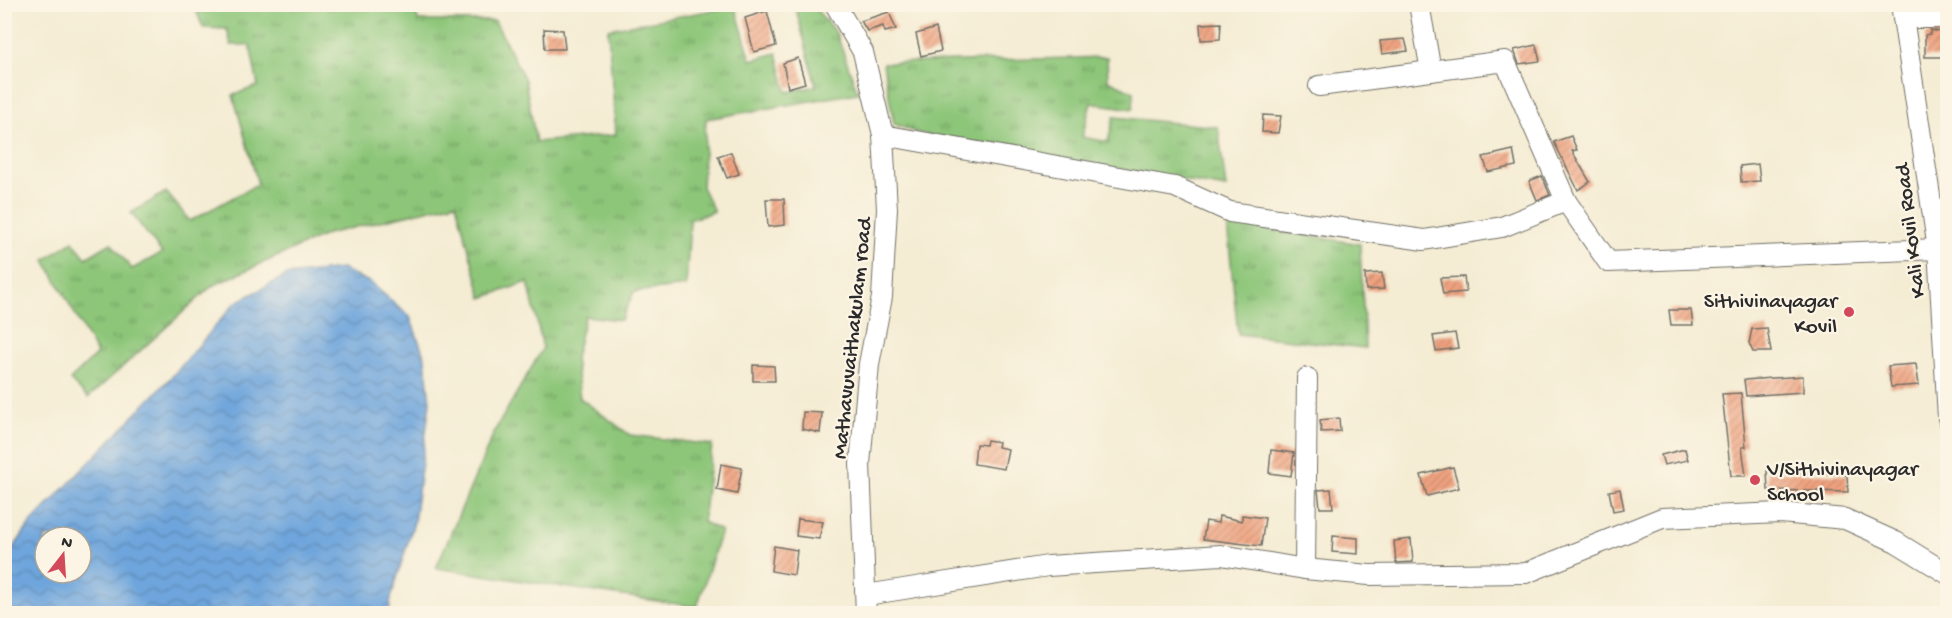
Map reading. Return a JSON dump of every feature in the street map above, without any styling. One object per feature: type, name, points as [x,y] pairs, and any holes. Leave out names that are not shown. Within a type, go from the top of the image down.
[{"type":"street","points":[[1419,4],[1431,71]]},
{"type":"street","name":"Mathavuvaithakulam road","points":[[840,5],[864,52],[884,135],[887,209],[882,297],[869,364],[860,464],[866,604]]},
{"type":"street","points":[[1902,11],[1947,18]]},
{"type":"street","name":"Kali Kovil Road","points":[[1902,11],[1945,310],[1947,418]]},
{"type":"street","points":[[1319,86],[1505,61],[1566,201],[1608,262],[1938,249]]},
{"type":"street","points":[[884,135],[1175,187],[1230,212],[1424,240],[1502,227],[1566,201]]},
{"type":"street","points":[[1305,569],[1307,378]]},
{"type":"street","points":[[866,604],[1048,566],[1221,555],[1305,569],[1369,575],[1526,573],[1662,518],[1781,513],[1845,519],[1896,542],[1947,574]]},
{"type":"green space","points":[[194,5],[415,5],[418,21],[495,21],[525,80],[536,142],[616,135],[608,29],[735,6],[751,60],[777,53],[787,92],[816,86],[796,9],[814,7],[836,33],[858,93],[706,119],[702,187],[714,211],[690,220],[686,286],[634,292],[621,320],[585,316],[575,358],[580,398],[630,435],[712,445],[703,522],[721,531],[697,607],[436,568],[495,430],[543,348],[528,282],[482,298],[456,203],[327,234],[212,286],[88,398],[70,380],[97,354],[45,260],[73,241],[86,258],[111,243],[132,269],[162,253],[131,213],[166,192],[190,221],[258,184],[233,95],[258,86],[250,45],[231,45],[227,29],[203,28]]},
{"type":"green space","points":[[1107,57],[1108,80],[1134,92],[1133,109],[1091,103],[1082,137],[1108,142],[1114,117],[1218,127],[1226,188],[918,133],[894,124],[883,63]]},
{"type":"green space","points":[[1227,223],[1360,244],[1365,348],[1238,334]]},
{"type":"water","points":[[342,269],[371,283],[410,317],[425,358],[430,402],[414,522],[391,598],[389,613],[5,613],[5,560],[30,524],[177,371],[235,303],[287,275]]},
{"type":"building","points":[[767,11],[776,46],[754,52],[745,18]]},
{"type":"building","points":[[889,12],[896,29],[885,32],[883,26],[867,31],[861,21]]},
{"type":"building","points":[[1221,23],[1220,39],[1201,40],[1200,24]]},
{"type":"building","points":[[936,28],[941,51],[921,56],[916,34]]},
{"type":"building","points":[[544,29],[563,30],[565,49],[545,49]]},
{"type":"building","points":[[1930,30],[1947,33],[1947,57],[1925,57],[1925,35],[1930,34]]},
{"type":"building","points":[[1405,39],[1408,51],[1382,54],[1380,41]]},
{"type":"building","points":[[1536,45],[1540,61],[1519,64],[1514,50]]},
{"type":"building","points":[[798,58],[805,83],[788,88],[783,63]]},
{"type":"building","points":[[1263,115],[1281,116],[1278,133],[1262,132]]},
{"type":"building","points":[[1571,136],[1577,150],[1572,151],[1590,182],[1578,190],[1554,142]]},
{"type":"building","points":[[1513,150],[1516,166],[1488,172],[1483,157]]},
{"type":"building","points":[[731,152],[739,174],[727,178],[718,156]]},
{"type":"building","points":[[1758,164],[1760,181],[1741,182],[1740,166]]},
{"type":"building","points":[[1542,176],[1550,195],[1537,200],[1529,181]]},
{"type":"building","points":[[766,199],[784,199],[785,225],[768,227]]},
{"type":"building","points":[[1382,273],[1384,289],[1366,290],[1365,274]]},
{"type":"building","points":[[1464,277],[1466,292],[1443,294],[1440,278]]},
{"type":"building","points":[[1669,310],[1691,310],[1693,325],[1671,325]]},
{"type":"building","points":[[1767,328],[1771,352],[1753,352],[1749,343],[1752,329]]},
{"type":"building","points":[[1455,333],[1458,348],[1436,351],[1433,336]]},
{"type":"building","points":[[1916,364],[1919,385],[1891,387],[1888,366]]},
{"type":"building","points":[[753,365],[774,366],[775,381],[753,381]]},
{"type":"building","points":[[1803,376],[1803,392],[1746,396],[1744,380]]},
{"type":"building","points":[[1741,393],[1746,447],[1742,447],[1746,476],[1731,476],[1722,394]]},
{"type":"building","points":[[803,412],[822,413],[820,433],[802,429]]},
{"type":"building","points":[[1339,418],[1340,431],[1321,432],[1320,420]]},
{"type":"building","points":[[987,440],[999,442],[998,447],[1008,449],[1004,469],[974,464],[976,444],[986,445]]},
{"type":"building","points":[[1685,449],[1688,460],[1664,465],[1661,455]]},
{"type":"building","points":[[1271,450],[1294,453],[1291,476],[1269,473]]},
{"type":"building","points":[[721,464],[742,468],[737,494],[717,490]]},
{"type":"building","points":[[1453,467],[1459,488],[1427,496],[1421,475]]},
{"type":"building","points":[[1767,471],[1847,475],[1848,492],[1768,490]]},
{"type":"building","points":[[1331,489],[1333,508],[1320,508],[1318,490]]},
{"type":"building","points":[[1620,489],[1624,509],[1613,511],[1609,491]]},
{"type":"building","points":[[1242,515],[1265,518],[1261,546],[1203,539],[1206,521],[1218,523],[1219,516],[1242,521]]},
{"type":"building","points":[[798,519],[823,522],[819,539],[796,536]]},
{"type":"building","points":[[1333,536],[1358,538],[1358,554],[1332,552]]},
{"type":"building","points":[[1411,539],[1413,562],[1396,563],[1394,541]]},
{"type":"building","points":[[774,546],[797,550],[794,575],[771,571]]},
{"type":"place","name":"Sithivinayagar Kovil","points":[[1849,312]]},
{"type":"place","name":"V/Sithivinayagar School","points":[[1755,480]]}]
